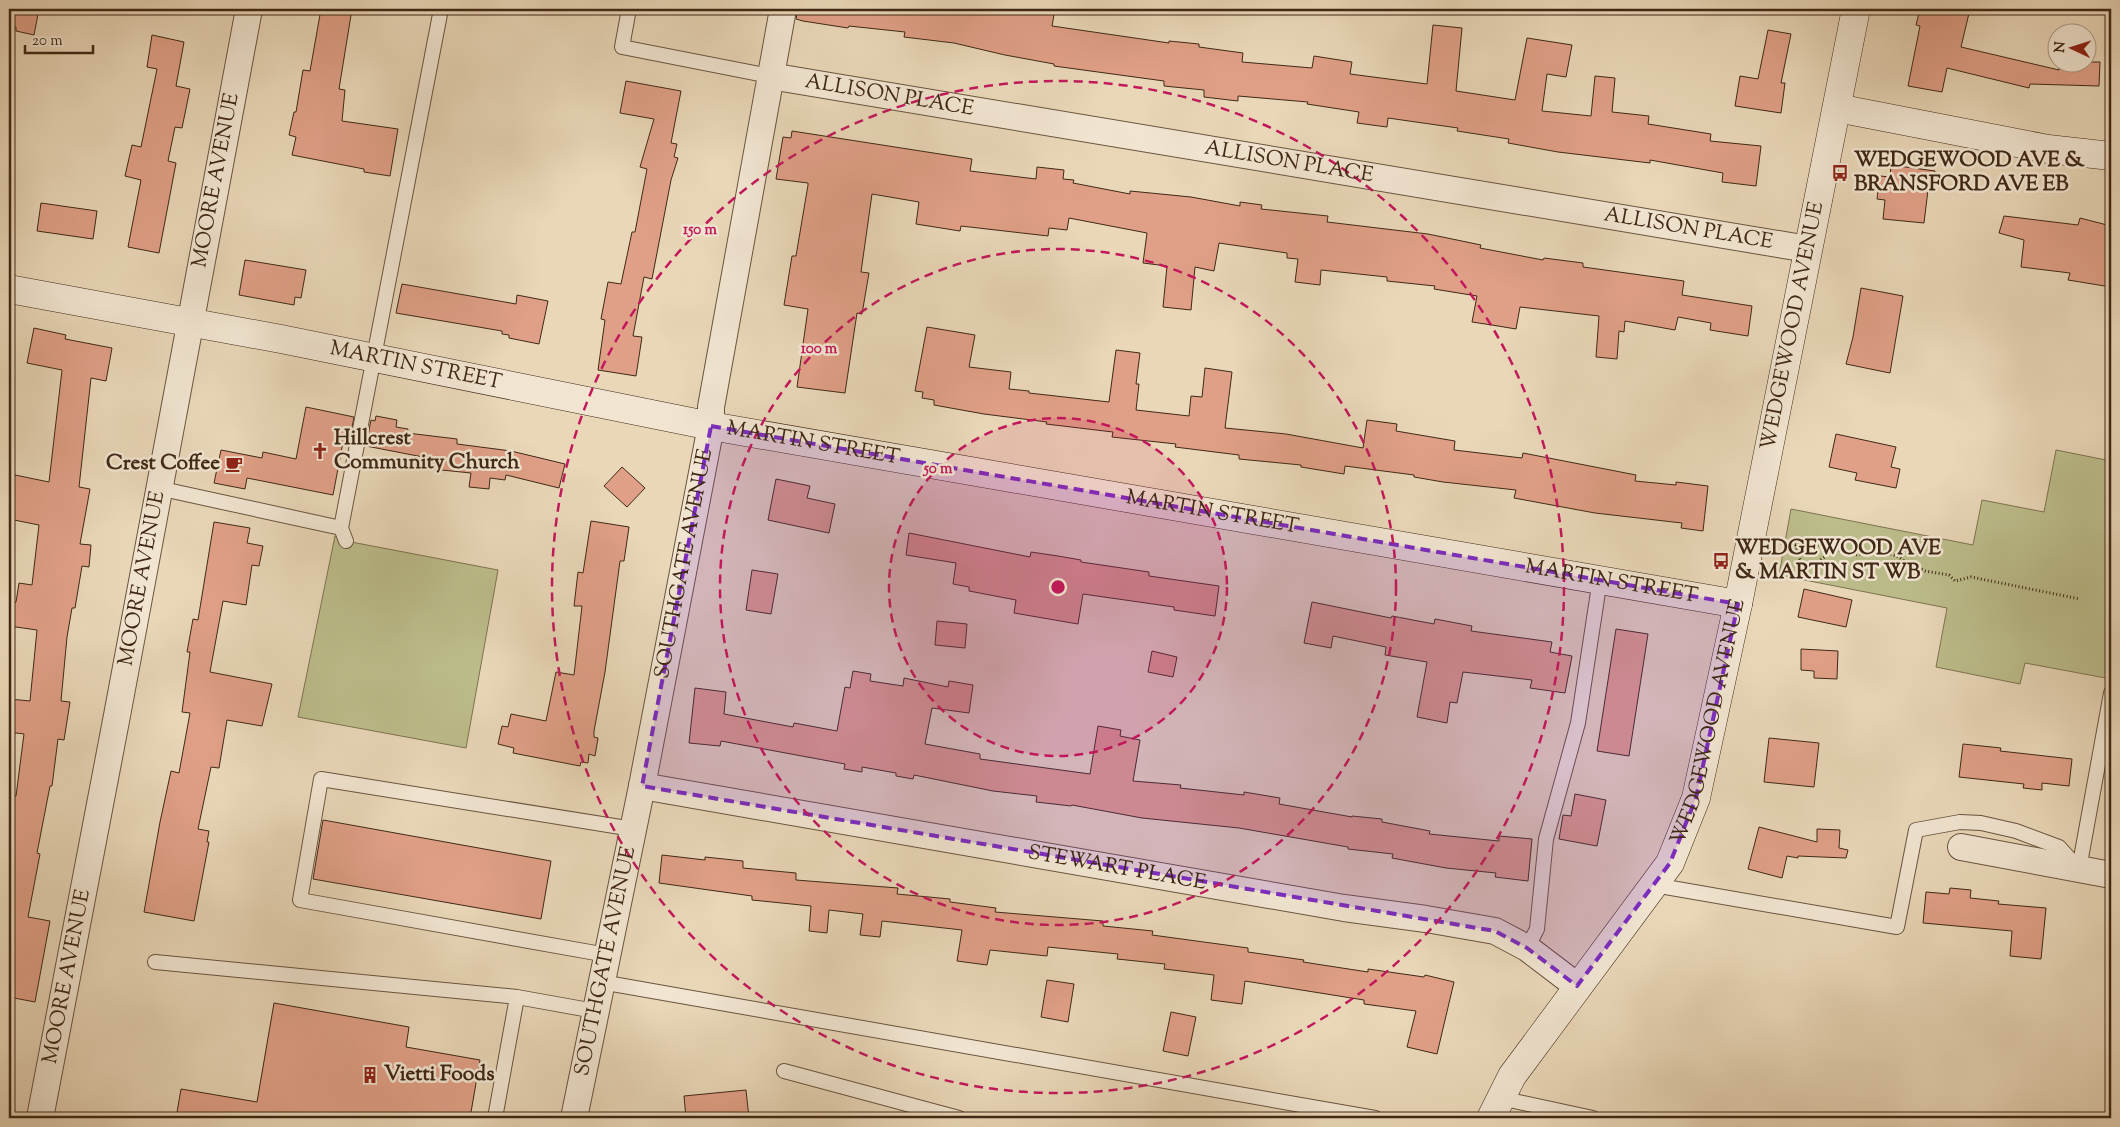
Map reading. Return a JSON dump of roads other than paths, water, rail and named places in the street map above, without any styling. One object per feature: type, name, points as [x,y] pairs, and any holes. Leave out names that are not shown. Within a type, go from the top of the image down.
[{"type":"street","name":"MOORE AVENUE","points":[[40,1118],[82,904],[189,322],[250,9]]},
{"type":"street","name":"SOUTHGATE AVENUE","points":[[574,1118],[642,786],[711,426],[711,407],[783,9]]},
{"type":"street","name":"WEDGEWOOD AVENUE","points":[[1495,1108],[1512,1076],[1670,863],[1696,798],[1738,604],[1856,9]]},
{"type":"street","name":"ALLISON PLACE","points":[[770,76],[1808,248]]},
{"type":"street","points":[[1837,108],[2048,149],[2111,156]]},
{"type":"street","name":"MARTIN STREET","points":[[9,292],[189,322],[711,426],[1738,604]]},
{"type":"street","name":"STEWART PLACE","points":[[642,786],[1344,908],[1434,920],[1495,931],[1527,948],[1577,986]]},
{"type":"street","points":[[1961,847],[2111,875]]},
{"type":"lane","points":[[158,488],[344,535],[374,359],[441,9]]},
{"type":"lane","points":[[629,9],[622,47],[770,76]]},
{"type":"lane","points":[[1527,948],[1537,929],[1546,839],[1578,723],[1600,580]]},
{"type":"lane","points":[[2079,869],[2111,693]]},
{"type":"lane","points":[[607,954],[300,900],[321,779],[633,829]]},
{"type":"lane","points":[[1654,885],[1897,927],[1916,830],[1960,822],[1981,823],[2016,831],[2059,847],[2079,869]]},
{"type":"lane","points":[[155,962],[517,997],[595,1011]]},
{"type":"lane","points":[[601,982],[1375,1118]]},
{"type":"lane","points":[[495,1118],[517,997]]},
{"type":"lane","points":[[784,1070],[958,1118]]},
{"type":"lane","points":[[1495,1108],[1593,1118]]},
{"type":"place","name":"WEDGEWOOD AVE & BRANSFORD AVE EB","points":[[1840,173]]},
{"type":"place","name":"Hillcrest Community Church","points":[[320,451]]},
{"type":"place","name":"Crest Coffee","points":[[234,464]]},
{"type":"place","name":"WEDGEWOOD AVE & MARTIN ST WB","points":[[1721,561]]},
{"type":"place","name":"Vietti Foods","points":[[370,1075]]}]
